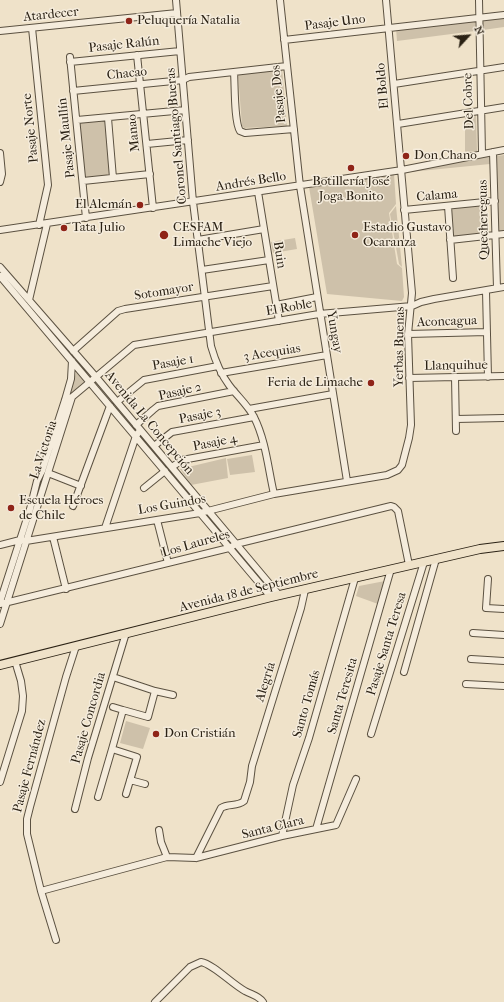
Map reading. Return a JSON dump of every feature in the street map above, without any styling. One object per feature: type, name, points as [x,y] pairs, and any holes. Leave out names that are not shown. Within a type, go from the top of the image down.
[{"type":"main road","name":"Avenida 18 de Septiembre","points":[[2,666],[15,661],[275,596],[480,549],[504,546]]},
{"type":"street","name":"Coronel Santiago Bueras","points":[[176,0],[193,202],[211,346],[221,373],[249,409],[261,433],[274,494]]},
{"type":"street","name":"Pasaje Dos","points":[[280,0],[300,186]]},
{"type":"street","name":"El Boldo","points":[[386,0],[402,170]]},
{"type":"street","name":"Del Cobre","points":[[478,0],[482,153]]},
{"type":"street","name":"Atardecer","points":[[0,32],[177,13]]},
{"type":"street","name":"Pasaje Uno","points":[[284,40],[504,15]]},
{"type":"street","name":"Pasaje Norte","points":[[32,28],[48,184],[39,225]]},
{"type":"street","name":"Pasaje Ralún","points":[[70,59],[180,51]]},
{"type":"street","name":"Manao","points":[[137,55],[153,208]]},
{"type":"street","name":"Pasaje Maullín","points":[[70,59],[86,218]]},
{"type":"street","points":[[183,80],[189,77],[287,66]]},
{"type":"street","points":[[394,84],[504,67]]},
{"type":"street","points":[[234,72],[237,119],[238,128],[240,131],[243,133],[294,129]]},
{"type":"street","name":"Chacao","points":[[74,91],[183,80]]},
{"type":"street","points":[[398,124],[504,107]]},
{"type":"street","points":[[76,120],[144,115],[185,110]]},
{"type":"street","points":[[108,118],[113,178]]},
{"type":"street","points":[[147,144],[188,140]]},
{"type":"street","name":"Andrés Bello","points":[[0,230],[402,170],[482,153],[504,150]]},
{"type":"street","name":"Quechereguas","points":[[493,152],[497,288]]},
{"type":"street","points":[[0,153],[2,174],[0,182]]},
{"type":"street","name":"Yerbas Buenas","points":[[346,481],[388,475],[398,470],[402,465],[406,451],[411,424],[408,334],[412,306],[412,293],[404,210],[402,170]]},
{"type":"street","points":[[83,181],[150,174]]},
{"type":"street","name":"Yungay","points":[[300,186],[346,481]]},
{"type":"street","name":"Buin","points":[[258,192],[278,321]]},
{"type":"street","name":"Calama","points":[[404,210],[495,201]]},
{"type":"street","points":[[448,206],[453,278]]},
{"type":"street","points":[[29,300],[47,224]]},
{"type":"street","points":[[198,240],[264,229]]},
{"type":"street","points":[[450,240],[504,234]]},
{"type":"street","points":[[202,270],[269,260]]},
{"type":"street","name":"Avenida La Concepción","points":[[0,267],[118,402],[236,544],[275,596]]},
{"type":"street","name":"Avenida La Concepción","points":[[0,276],[229,548],[275,596]]},
{"type":"street","name":"Sotomayor","points":[[74,351],[118,311],[126,308],[273,286]]},
{"type":"street","name":"El Roble","points":[[90,382],[132,346],[154,341],[319,314],[412,306],[434,299],[504,287]]},
{"type":"street","points":[[486,290],[488,376]]},
{"type":"street","name":"El Roble","points":[[276,305],[317,297]]},
{"type":"street","name":"Aconcagua","points":[[408,334],[487,332]]},
{"type":"street","name":"3 Acequias","points":[[221,373],[327,355]]},
{"type":"street","name":"La Victoria","points":[[0,624],[7,602],[37,481],[42,471],[71,379],[72,361]]},
{"type":"street","name":"Pasaje 1","points":[[118,402],[144,380],[218,366]]},
{"type":"street","name":"Llanquihue","points":[[409,378],[504,376]]},
{"type":"street","points":[[455,377],[456,431]]},
{"type":"street","points":[[65,400],[72,397],[90,382]]},
{"type":"street","name":"Pasaje 2","points":[[136,425],[158,406],[234,391]]},
{"type":"street","points":[[249,409],[333,394]]},
{"type":"street","name":"La Victoria","points":[[0,603],[48,473],[72,397]]},
{"type":"street","points":[[73,506],[110,406]]},
{"type":"street","name":"Pasaje 3","points":[[154,446],[172,432],[254,417]]},
{"type":"street","points":[[456,419],[504,418]]},
{"type":"street","points":[[105,528],[136,436],[141,430]]},
{"type":"street","name":"Pasaje 4","points":[[172,467],[182,460],[264,445]]},
{"type":"street","points":[[144,488],[165,471]]},
{"type":"street","points":[[48,473],[81,486]]},
{"type":"street","name":"Los Guindos","points":[[0,545],[23,540],[53,537],[200,513],[274,494],[346,481]]},
{"type":"street","name":"Los Laureles","points":[[0,603],[66,589],[168,564],[229,548],[236,544],[392,506],[397,509],[409,565]]},
{"type":"street","points":[[157,520],[168,564]]},
{"type":"street","points":[[53,537],[66,589]]},
{"type":"street","points":[[404,672],[436,559]]},
{"type":"street","name":"Pasaje Santa Teresa","points":[[371,734],[424,562]]},
{"type":"street","name":"Santa Teresita","points":[[316,829],[391,569]]},
{"type":"street","name":"Santo Tomás","points":[[282,836],[293,785],[309,738],[355,578]]},
{"type":"street","points":[[488,578],[486,608],[504,609]]},
{"type":"street","name":"Alegría","points":[[196,858],[221,808],[225,805],[242,804],[244,801],[250,782],[252,766],[301,608],[305,590]]},
{"type":"street","name":"Pasaje Concordia","points":[[75,809],[88,758],[126,633]]},
{"type":"street","points":[[473,633],[504,635]]},
{"type":"street","name":"Pasaje Fernández","points":[[56,940],[41,891],[27,834],[27,819],[76,646]]},
{"type":"street","points":[[471,660],[504,661]]},
{"type":"street","points":[[0,782],[22,710],[23,696],[21,681],[15,661]]},
{"type":"street","points":[[112,677],[155,691],[173,695]]},
{"type":"street","points":[[466,684],[504,686]]},
{"type":"street","points":[[113,707],[148,717],[155,691]]},
{"type":"street","points":[[98,797],[123,710]]},
{"type":"street","points":[[112,749],[137,757],[126,794]]},
{"type":"street","name":"Santa Clara","points":[[41,891],[167,857],[196,858],[282,836],[336,825],[356,779]]},
{"type":"street","points":[[130,780],[146,784]]},
{"type":"street","points":[[159,830],[160,842],[167,857]]},
{"type":"street","points":[[155,1002],[190,967],[201,962],[210,965],[225,978],[244,991],[259,997],[263,1002]]},
{"type":"shaded area","points":[[504,17],[504,27],[483,30],[483,19]]},
{"type":"shaded area","points":[[475,19],[475,31],[397,41],[396,28]]},
{"type":"shaded area","points":[[282,68],[287,126],[244,128],[242,126],[238,74]]},
{"type":"shaded area","points":[[476,113],[477,151],[465,152],[465,115]]},
{"type":"shaded area","points":[[106,119],[111,176],[85,178],[79,121]]},
{"type":"shaded area","points":[[490,154],[490,164],[410,172],[410,168]]},
{"type":"shaded area","points":[[504,155],[504,231],[498,231],[497,156]]},
{"type":"shaded area","name":"Estadio Gustavo Ocaranza","points":[[394,174],[396,204],[389,213],[397,264],[402,268],[404,297],[402,301],[327,294],[309,187]]},
{"type":"shaded area","points":[[486,204],[489,233],[452,238],[450,208]]},
{"type":"shaded area","points":[[396,206],[402,267],[399,264],[390,214]]},
{"type":"shaded area","points":[[295,238],[297,249],[273,253],[271,242]]},
{"type":"shaded area","points":[[77,369],[86,380],[71,393],[71,391]]},
{"type":"shaded area","points":[[252,455],[255,472],[230,475],[227,459]]},
{"type":"shaded area","points":[[226,458],[228,478],[191,485],[180,469]]},
{"type":"shaded area","points":[[385,581],[378,604],[356,596],[359,586]]},
{"type":"shaded area","points":[[126,721],[150,728],[143,749],[120,743]]},
{"type":"place","name":"Peluquería Natalia","points":[[129,21]]},
{"type":"place","name":"Don Chano","points":[[406,156]]},
{"type":"place","name":"Botillería José Joga Bonito","points":[[351,168]]},
{"type":"place","name":"El Alemán","points":[[140,205]]},
{"type":"place","name":"Tata Julio","points":[[64,228]]},
{"type":"place","name":"CESFAM Limache Viejo","points":[[164,235]]},
{"type":"place","name":"Estadio Gustavo Ocaranza","points":[[355,235]]},
{"type":"place","name":"Feria de Limache","points":[[371,383]]},
{"type":"place","name":"Escuela Héroes de Chile","points":[[11,508]]},
{"type":"place","name":"Don Cristián","points":[[156,734]]}]
